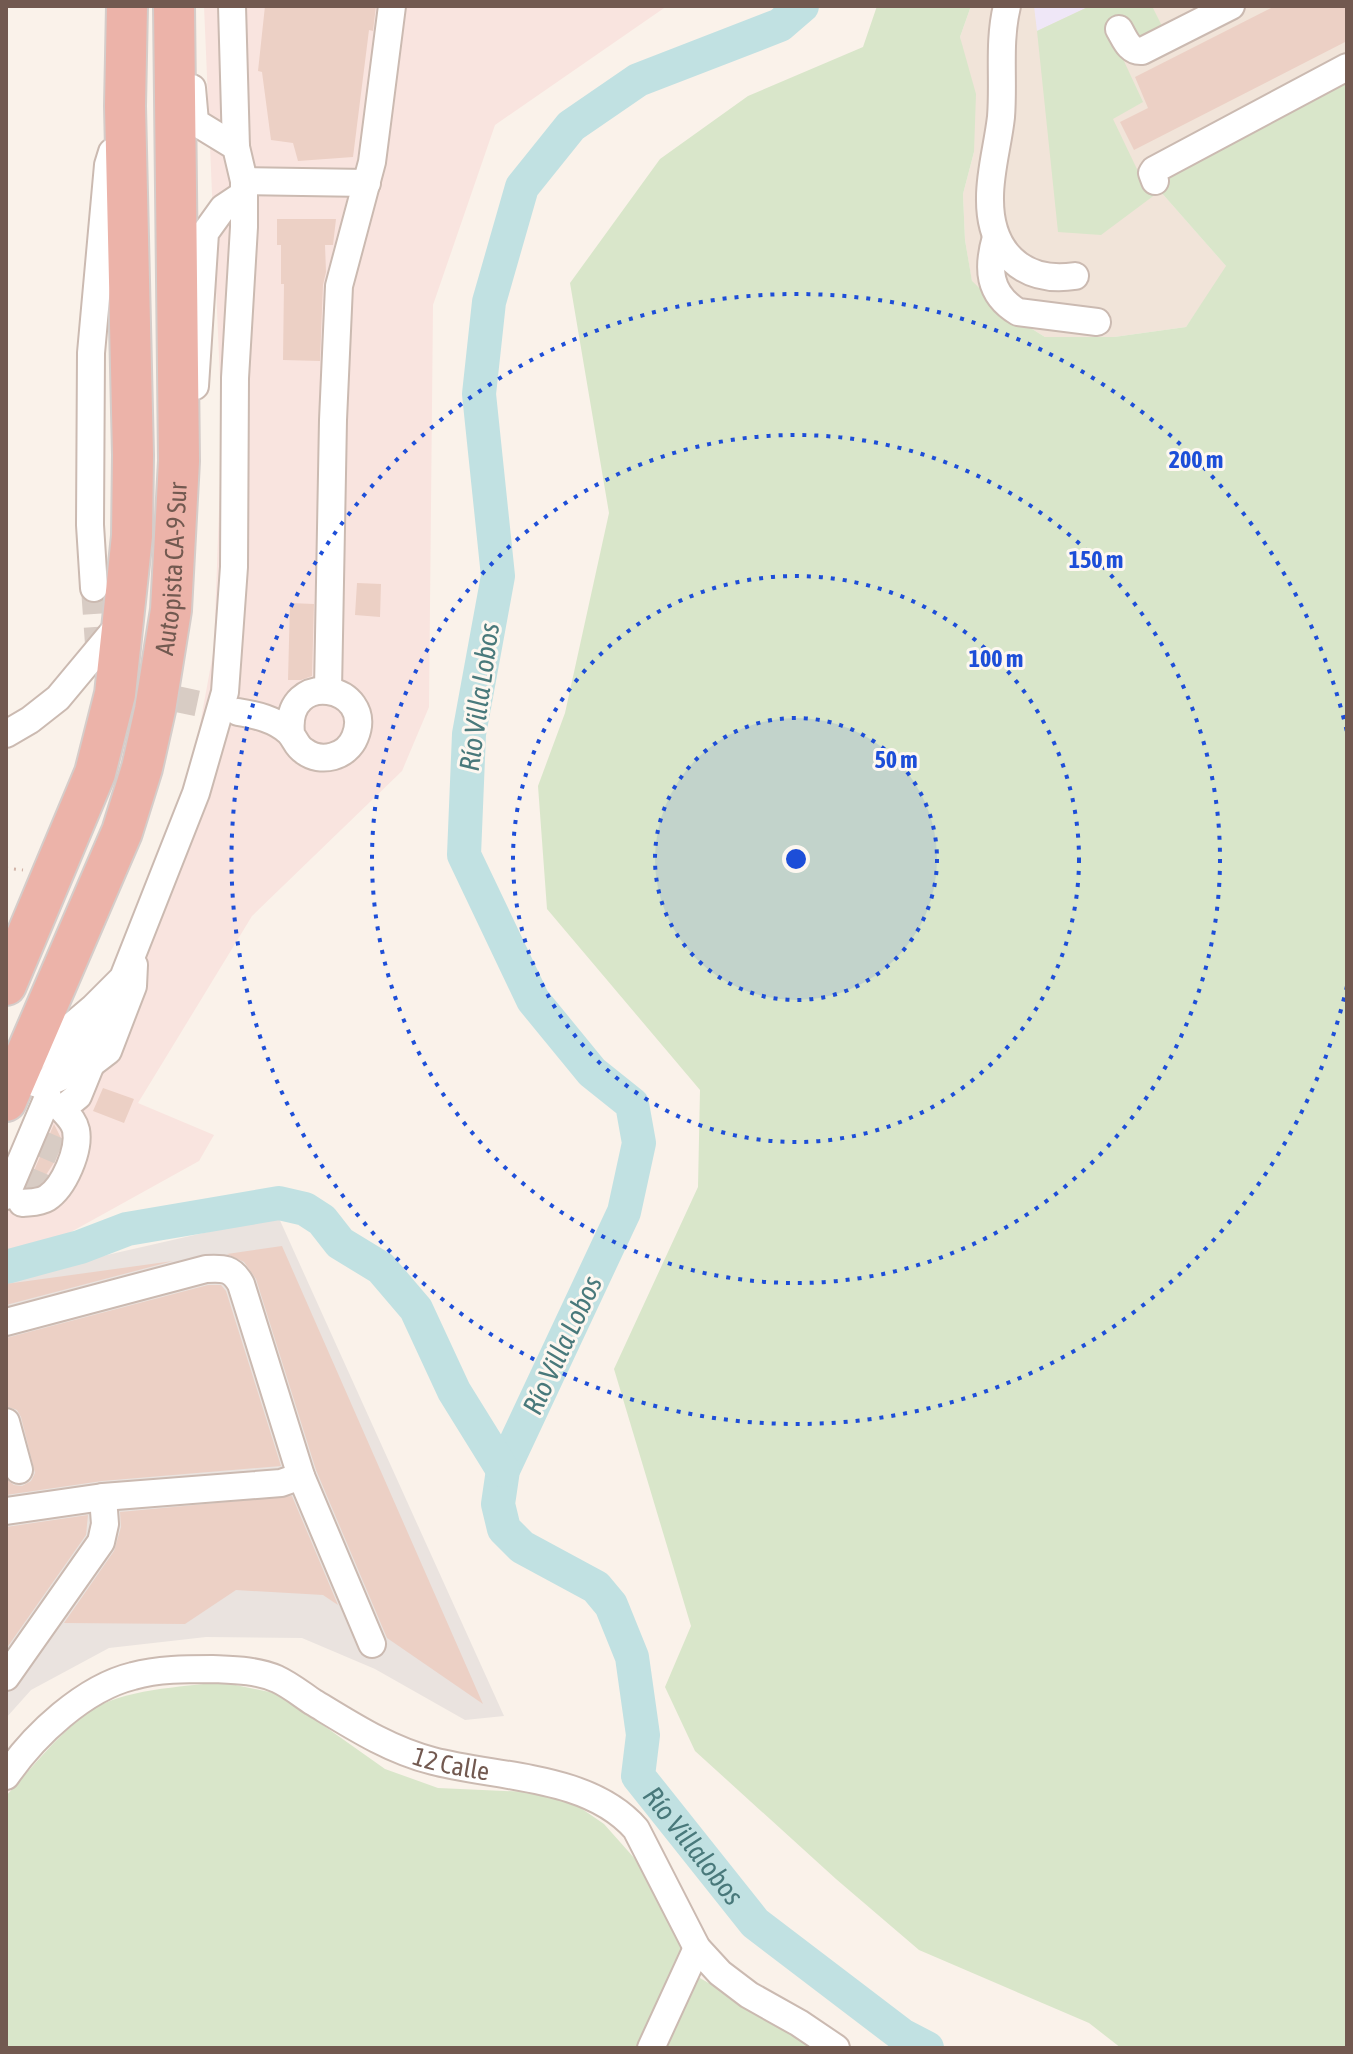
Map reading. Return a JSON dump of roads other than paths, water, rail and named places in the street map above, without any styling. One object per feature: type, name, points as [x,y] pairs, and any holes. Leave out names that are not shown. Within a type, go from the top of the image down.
[{"type":"highway","name":"Autopista CA-9 Sur","points":[[6,985],[95,773],[115,694],[125,617],[132,536],[133,455],[125,106],[127,6]]},
{"type":"highway","name":"Autopista CA-9 Sur","points":[[34,1087],[142,768],[171,610],[179,461],[174,8]]},
{"type":"street","points":[[34,1087],[73,1121],[76,1144],[62,1181],[48,1197],[39,1201],[15,1200],[34,1087],[93,1008],[123,978],[196,793],[225,692],[234,567],[235,378],[244,187],[236,147],[232,6]]},
{"type":"street","points":[[328,690],[339,286],[372,162],[392,6]]},
{"type":"street","points":[[1007,6],[1000,51],[1002,87],[990,215],[996,237],[1009,258],[1024,270],[1044,277],[1075,276]]},
{"type":"street","points":[[1119,29],[1129,47],[1142,51],[1231,6]]},
{"type":"street","points":[[174,8],[185,29],[189,49],[195,122],[236,147]]},
{"type":"street","points":[[1154,175],[1347,67]]},
{"type":"street","points":[[94,588],[90,525],[91,353],[108,165],[125,106]]},
{"type":"street","points":[[179,461],[188,450],[192,438],[205,233],[223,208],[244,187],[367,183]]},
{"type":"street","points":[[996,237],[989,260],[990,274],[993,288],[1007,305],[1018,312],[1097,322]]},
{"type":"street","points":[[6,734],[58,698],[125,617]]},
{"type":"street","points":[[238,712],[261,716],[291,733],[301,750],[318,758],[338,755],[353,743],[357,734],[357,714],[346,698],[328,690],[319,690],[301,698],[291,714],[291,733]]},
{"type":"street","points":[[34,1087],[91,1064],[108,1051],[133,986],[134,947]]},
{"type":"street","points":[[34,1087],[133,986]]},
{"type":"street","points":[[6,1322],[206,1269],[225,1268],[234,1272],[241,1284],[301,1476],[372,1644]]},
{"type":"street","points":[[6,1422],[19,1470]]},
{"type":"street","points":[[6,1511],[103,1497],[281,1483],[301,1476]]},
{"type":"street","points":[[6,1677],[101,1542],[105,1524],[103,1497]]},
{"type":"street","name":"12 Calle","points":[[6,1776],[32,1742],[55,1720],[95,1694],[131,1676],[195,1669],[256,1672],[279,1680],[364,1733],[400,1750],[432,1761],[579,1790],[614,1807],[636,1829],[697,1948],[720,1973],[749,1995],[836,2048]]},
{"type":"street","points":[[651,2048],[697,1948]]},
{"type":"waterway","name":"Río Villa Lobos","points":[[802,6],[780,25],[638,80],[571,126],[522,187],[489,302],[479,394],[498,576],[469,734],[464,855],[533,1000],[592,1072],[632,1104],[639,1143],[624,1212],[503,1470],[498,1504],[504,1529],[522,1547],[596,1587],[611,1605],[632,1657],[643,1735],[638,1776],[755,1923],[902,2035],[927,2048]]},
{"type":"waterway","points":[[6,1267],[80,1247],[127,1229],[279,1203],[305,1209],[322,1220],[340,1243],[381,1268],[416,1309],[454,1391],[503,1470]]},
{"type":"tunnel","points":[[94,588],[98,644],[111,674],[129,689],[238,712]]},
{"type":"tunnel","points":[[27,1194],[59,1119]]},
{"type":"water label","name":"Río Villalobos","points":[[693,1845]]}]
